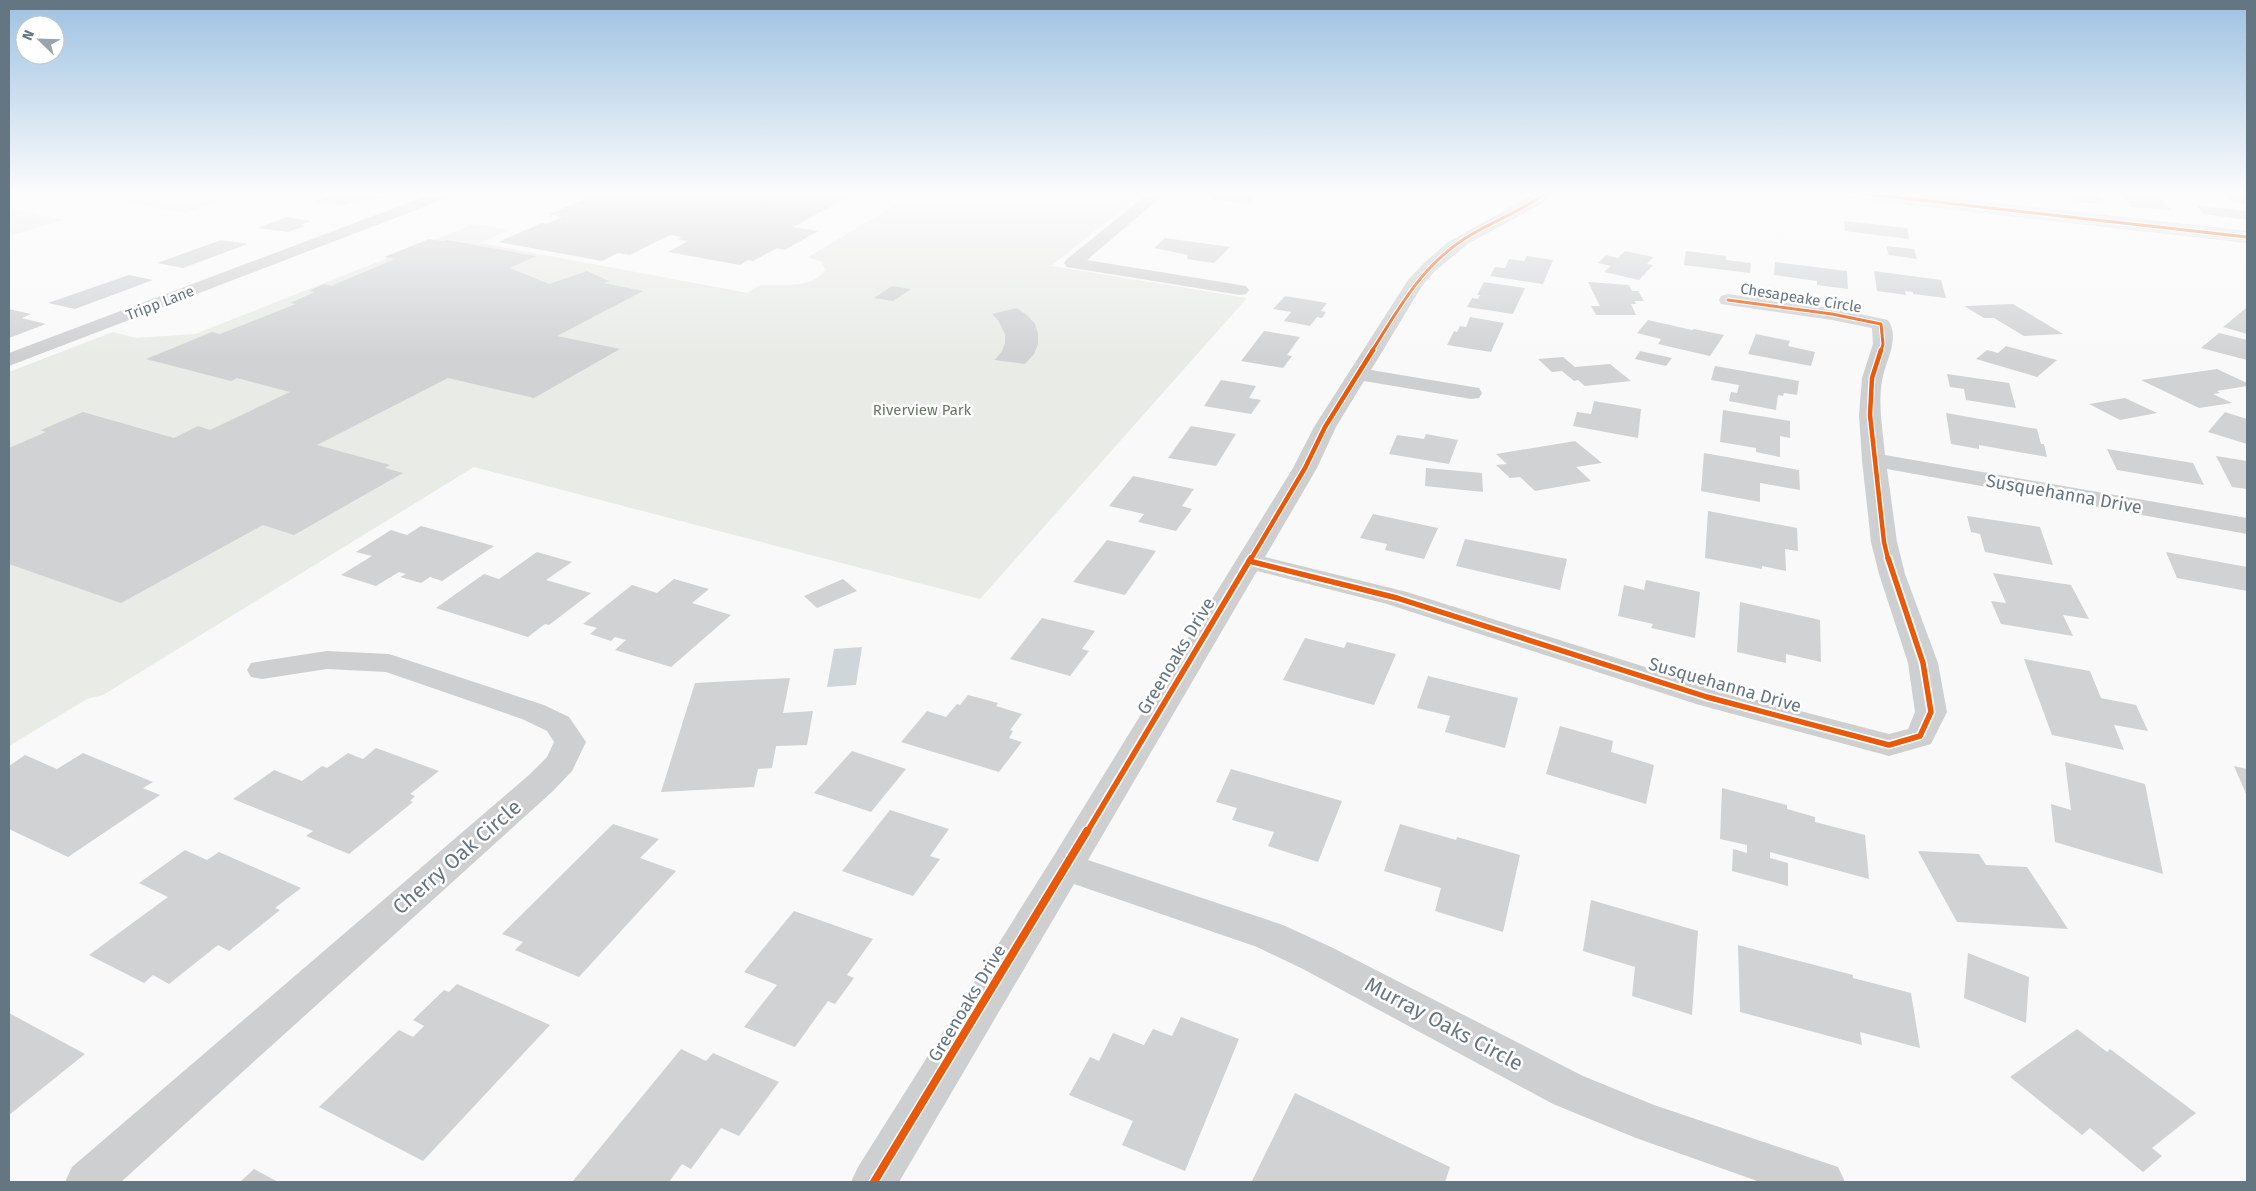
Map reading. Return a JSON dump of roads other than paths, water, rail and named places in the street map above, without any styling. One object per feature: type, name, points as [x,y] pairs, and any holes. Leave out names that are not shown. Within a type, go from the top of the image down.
[{"type":"street","name":"Tripp Lane","points":[[9,360],[304,248]]},
{"type":"street","points":[[1092,248],[1073,263],[1240,290]]},
{"type":"street","name":"Greenoaks Drive","points":[[874,1182],[1066,867],[1249,561],[1358,374],[1414,284],[1428,266],[1451,248]]},
{"type":"street","name":"Chesapeake Circle","points":[[1728,300],[1832,314],[1881,324],[1883,344],[1872,378],[1870,406],[1874,460]]},
{"type":"street","points":[[1358,374],[1471,393]]},
{"type":"street","name":"Susquehanna Drive","points":[[1249,561],[1397,598],[1707,697],[1889,745],[1920,736],[1931,712],[1922,663],[1892,574],[1884,542],[1874,460],[2247,526]]},
{"type":"street","name":"Cherry Oak Circle","points":[[88,1182],[541,783],[560,763],[570,742],[558,724],[534,712],[389,664],[327,660],[262,670]]},
{"type":"street","name":"Murray Oaks Circle","points":[[1066,867],[1270,936],[1317,958],[1568,1090],[1651,1124],[1822,1182]]},
{"type":"park label","name":"Riverview Park","points":[[922,410]]}]
